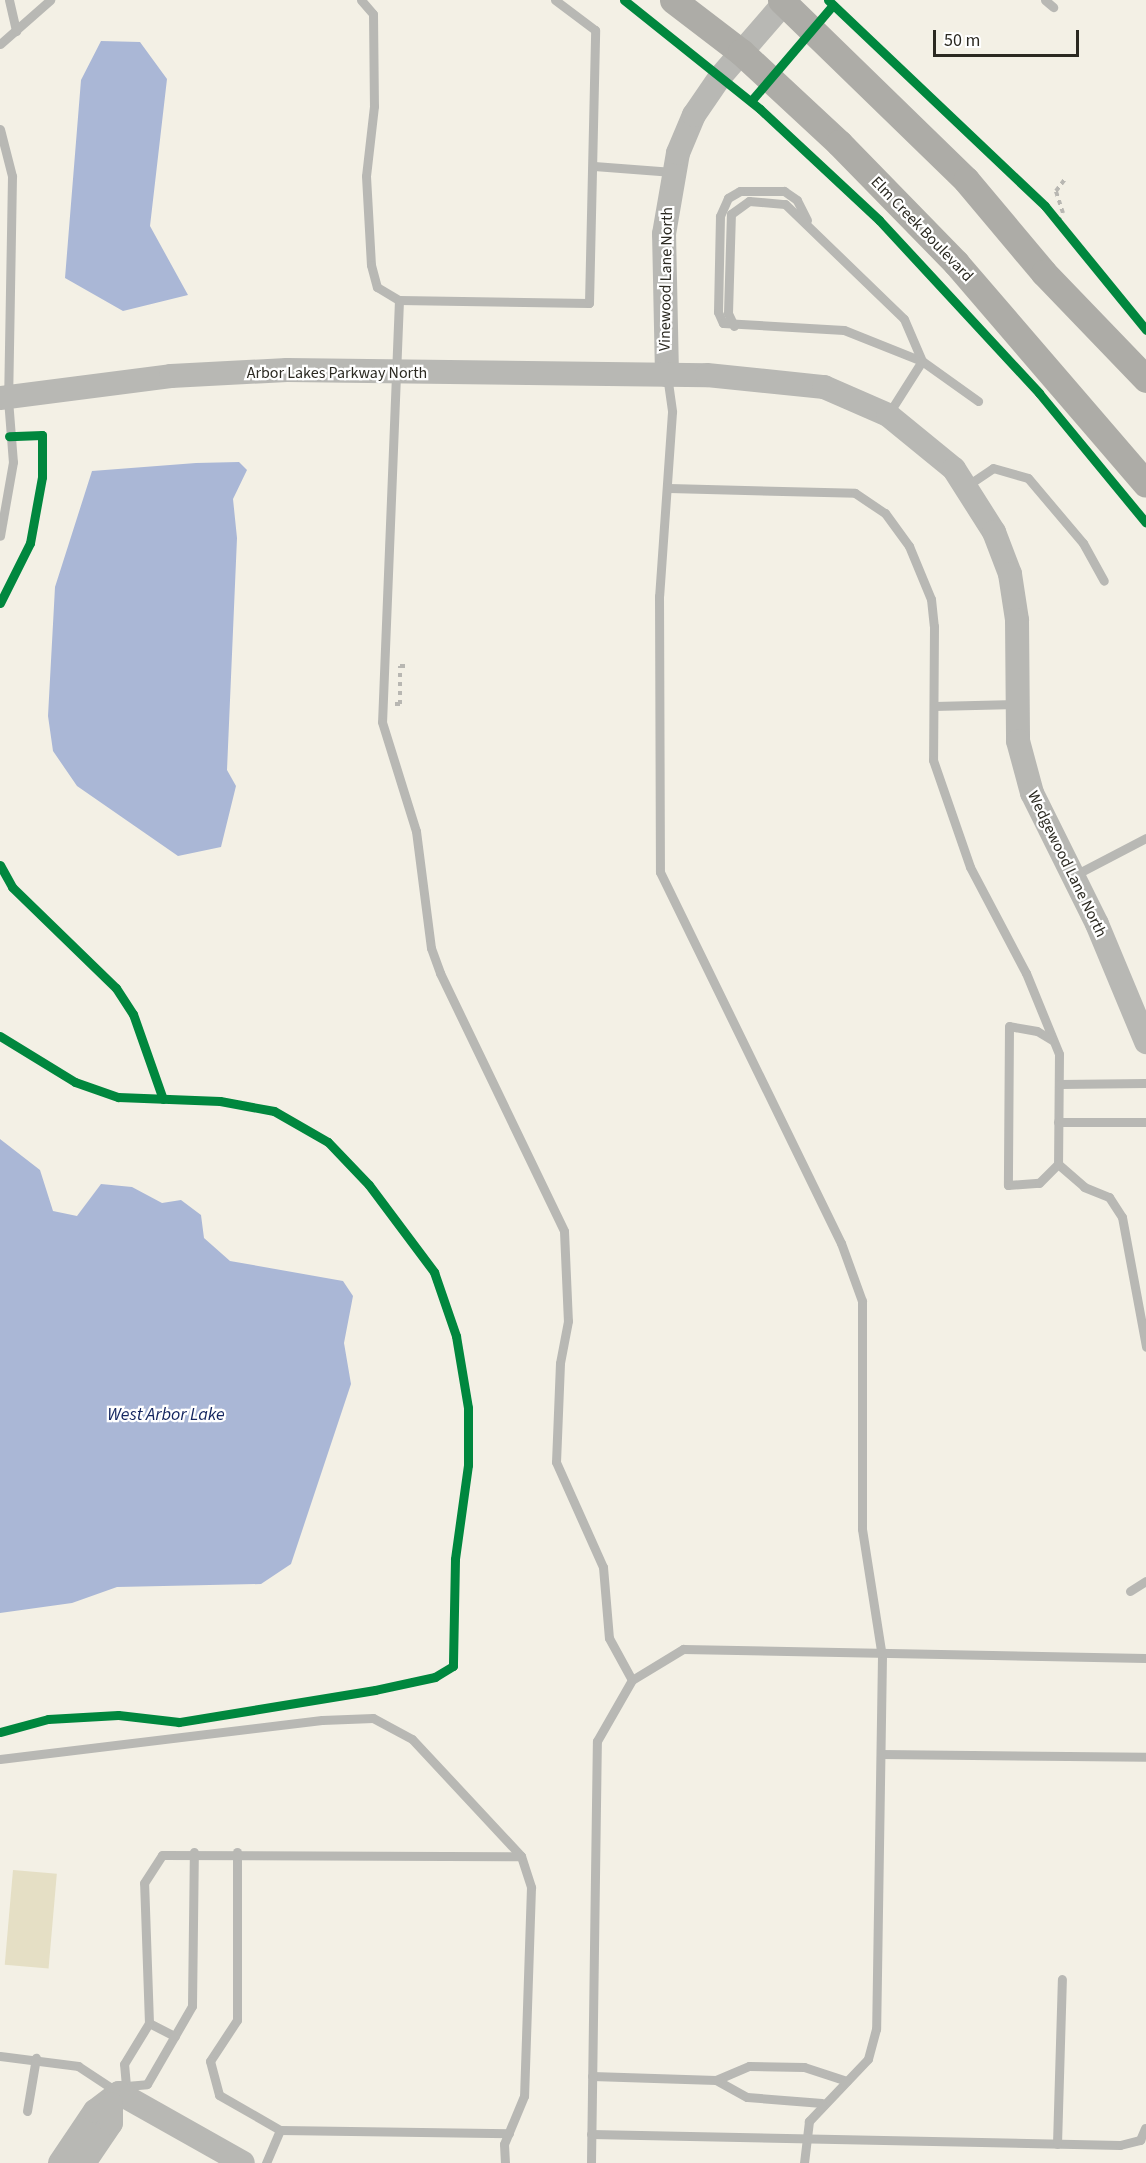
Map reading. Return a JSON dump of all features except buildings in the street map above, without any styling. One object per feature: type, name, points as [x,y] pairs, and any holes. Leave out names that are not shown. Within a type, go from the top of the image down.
[{"type":"main road","name":"Elm Creek Boulevard","points":[[673,0],[741,52],[956,263],[1146,484]]},
{"type":"main road","points":[[783,2],[966,180],[1044,273],[1146,379]]},
{"type":"street","name":"Vinewood Lane North","points":[[667,375],[664,234],[673,172],[694,115],[741,52],[783,2]]},
{"type":"street","name":"Arbor Lakes Parkway North","points":[[3,400],[171,375],[393,372],[667,375]]},
{"type":"street","name":"Wedgewood Lane North","points":[[667,375],[803,382],[846,393],[888,416],[937,451],[968,485],[1010,574],[1017,620],[1018,741],[1032,793],[1072,876],[1146,1042]]},
{"type":"street","points":[[60,2163],[95,2111],[118,2094]]},
{"type":"street","points":[[84,2163],[111,2123],[118,2094]]},
{"type":"street","points":[[118,2094],[243,2163]]},
{"type":"lane","points":[[9,0],[16,31]]},
{"type":"lane","points":[[0,44],[50,0]]},
{"type":"lane","points":[[361,0],[373,14],[374,106],[366,176],[371,265],[377,287],[399,300],[590,303],[595,30],[555,0]]},
{"type":"lane","points":[[1045,0],[1053,7]]},
{"type":"lane","points":[[0,129],[12,176],[3,400],[13,462],[0,536]]},
{"type":"lane","points":[[594,166],[673,172]]},
{"type":"lane","points":[[922,362],[904,319],[807,220],[798,200],[784,191],[740,191],[728,198],[720,216],[718,312],[723,323],[734,326],[844,330],[922,362],[978,401]]},
{"type":"lane","points":[[399,300],[393,372],[382,722],[416,831],[431,948],[440,973],[564,1231],[568,1322],[560,1363],[556,1462],[603,1567],[609,1638],[632,1680]]},
{"type":"lane","points":[[888,416],[922,362]]},
{"type":"lane","points":[[667,375],[672,412],[669,488],[659,596],[658,861],[678,917],[859,1281],[862,1529],[882,1656],[875,2040],[868,2059],[822,2103],[806,2135],[804,2163]]},
{"type":"lane","points":[[968,485],[993,468],[1028,478],[1083,543],[1104,581]]},
{"type":"lane","points":[[669,488],[855,493],[885,513],[909,546],[931,599],[933,760],[949,812],[970,867],[1044,1011],[1052,1040],[1059,1054],[1058,1164],[1039,1183],[1008,1185],[1009,1026],[1038,1031],[1052,1040]]},
{"type":"lane","points":[[934,706],[1016,704]]},
{"type":"lane","points":[[1072,876],[1145,840]]},
{"type":"lane","points":[[1060,1084],[1146,1083]]},
{"type":"lane","points":[[1058,1122],[1146,1122]]},
{"type":"lane","points":[[1058,1164],[1084,1187],[1109,1197],[1122,1217],[1146,1347]]},
{"type":"lane","points":[[1130,1591],[1146,1581]]},
{"type":"lane","points":[[591,2163],[597,1742],[632,1680],[662,1657],[683,1649],[882,1656],[1146,1658]]},
{"type":"lane","points":[[0,1759],[373,1718],[412,1739],[521,1856],[531,1887],[524,2096],[509,2133],[505,2163]]},
{"type":"lane","points":[[881,1754],[1146,1757]]},
{"type":"lane","points":[[118,2094],[147,2084],[192,2006],[194,1852]]},
{"type":"lane","points":[[118,2094],[124,2064],[149,2023],[144,1883],[162,1855],[237,1852],[521,1856]]},
{"type":"lane","points":[[237,1852],[237,2020],[210,2061],[219,2095],[279,2130],[509,2133]]},
{"type":"lane","points":[[1057,2144],[1062,1979]]},
{"type":"lane","points":[[149,2023],[175,2036]]},
{"type":"lane","points":[[0,2056],[36,2058],[78,2066],[118,2094]]},
{"type":"lane","points":[[27,2111],[36,2058]]},
{"type":"lane","points":[[592,2076],[716,2080],[749,2066],[804,2067],[847,2081]]},
{"type":"lane","points":[[716,2080],[747,2097],[822,2103]]},
{"type":"lane","points":[[591,2134],[806,2135],[1057,2144],[1134,2144],[1145,2128]]},
{"type":"lane","points":[[266,2163],[279,2130]]},
{"type":"path","points":[[1065,179],[1056,191],[1064,213],[1055,217],[1065,230]]},
{"type":"path","points":[[400,694],[400,666],[406,666]]},
{"type":"shaded area","points":[[13,1870],[57,1874],[49,1968],[5,1965]]},
{"type":"water","points":[[101,41],[140,42],[167,79],[150,226],[188,295],[123,311],[65,278],[81,80]]},
{"type":"water","points":[[239,462],[247,470],[233,499],[237,538],[227,770],[236,786],[221,847],[178,856],[77,786],[53,751],[48,716],[55,587],[92,471]]},
{"type":"water","name":"West Arbor Lake","points":[[0,1139],[40,1170],[53,1211],[77,1216],[101,1184],[132,1187],[162,1203],[181,1200],[201,1215],[204,1238],[230,1261],[343,1281],[353,1296],[344,1343],[351,1384],[291,1564],[261,1584],[117,1587],[72,1603],[0,1613]]},
{"type":"cycle path","points":[[624,0],[760,109],[879,220],[1039,393],[1146,523]]},
{"type":"cycle path","points":[[828,0],[1045,206],[1146,330]]},
{"type":"cycle path","points":[[751,101],[833,5]]},
{"type":"cycle path","points":[[0,603],[30,543],[42,477],[42,435],[9,436]]},
{"type":"cycle path","points":[[0,865],[12,887],[116,988],[133,1014],[163,1099]]},
{"type":"cycle path","points":[[0,1036],[75,1082],[118,1097],[220,1101],[274,1111],[328,1142],[369,1185],[434,1272],[456,1336],[468,1408],[468,1465],[455,1559],[453,1666],[435,1677],[375,1690],[179,1722],[118,1715],[48,1719],[0,1732]]}]
